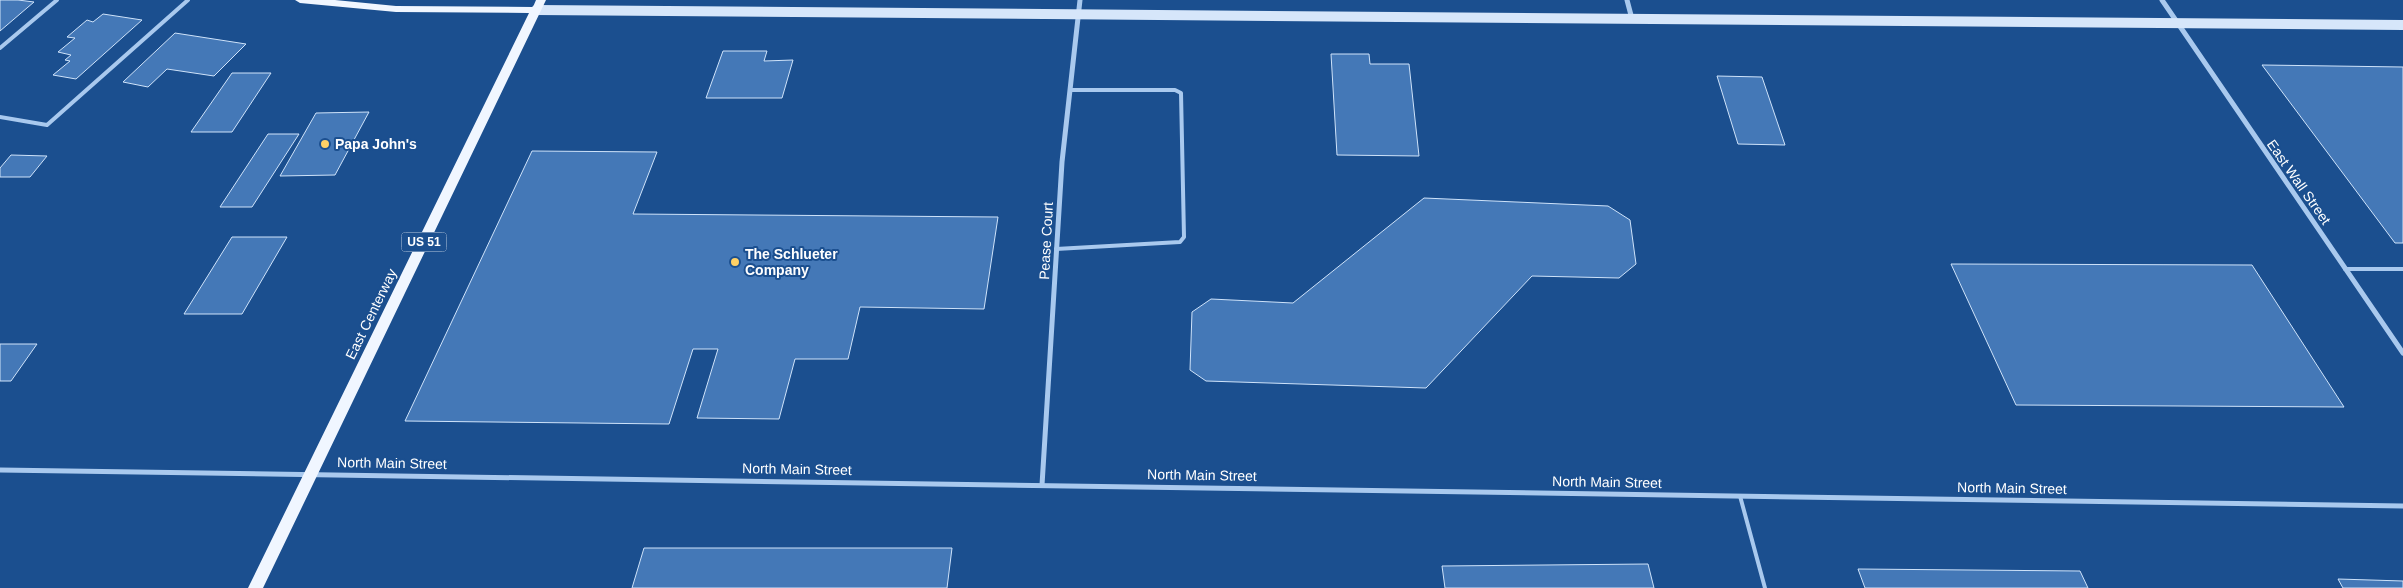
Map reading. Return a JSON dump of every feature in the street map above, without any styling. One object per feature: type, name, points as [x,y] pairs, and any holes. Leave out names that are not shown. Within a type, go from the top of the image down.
[{"type":"main road","points":[[300,0],[396,9],[539,5],[1632,19],[2403,25]]},
{"type":"main road","name":"East Centerway","points":[[255,588],[539,5]]},
{"type":"street","name":"Pease Court","points":[[1042,485],[1062,162],[1080,0]]},
{"type":"street","points":[[1627,0],[1632,19]]},
{"type":"street","name":"East Wall Street","points":[[2162,0],[2403,353]]},
{"type":"street","name":"North Main Street","points":[[0,470],[2403,506]]},
{"type":"lane","points":[[0,48],[57,0]]},
{"type":"lane","points":[[0,118],[47,125],[188,0]]},
{"type":"lane","points":[[1056,250],[1180,242],[1184,237],[1181,93],[1175,90],[1070,90]]},
{"type":"lane","points":[[2345,269],[2403,269]]},
{"type":"lane","points":[[1740,496],[1765,588]]},
{"type":"building","points":[[0,0],[18,0],[34,2],[0,31]]},
{"type":"building","points":[[103,14],[142,20],[76,79],[53,75],[70,61],[65,60],[71,55],[58,52],[75,38],[67,37],[87,20],[93,22]]},
{"type":"building","points":[[175,33],[246,44],[214,76],[167,69],[148,87],[123,82]]},
{"type":"building","points":[[723,51],[767,51],[764,61],[793,60],[782,98],[706,98]]},
{"type":"building","points":[[1331,54],[1369,54],[1370,64],[1409,64],[1419,156],[1337,155]]},
{"type":"building","points":[[2262,65],[2403,67],[2403,243],[2395,243]]},
{"type":"building","points":[[232,73],[271,73],[232,132],[191,132]]},
{"type":"building","points":[[1717,76],[1762,77],[1785,145],[1738,144]]},
{"type":"building","name":"Papa John's","points":[[369,112],[335,175],[280,176],[316,113]]},
{"type":"building","points":[[268,134],[299,134],[252,207],[220,207]]},
{"type":"building","name":"The Schlueter Company","points":[[532,151],[657,152],[633,214],[998,217],[984,309],[860,307],[848,359],[795,359],[779,419],[697,418],[718,349],[693,349],[669,424],[405,421]]},
{"type":"building","points":[[11,155],[47,156],[30,177],[0,177],[0,168]]},
{"type":"building","points":[[1424,198],[1608,206],[1630,220],[1636,264],[1619,278],[1532,276],[1426,388],[1206,381],[1190,370],[1192,312],[1211,299],[1293,303]]},
{"type":"building","points":[[232,237],[287,237],[242,314],[184,314]]},
{"type":"building","points":[[1951,264],[2252,265],[2344,407],[2016,405]]},
{"type":"building","points":[[0,344],[37,344],[11,381],[0,381]]},
{"type":"building","points":[[644,548],[952,548],[947,588],[632,588]]},
{"type":"building","points":[[1648,564],[1654,588],[1445,588],[1442,566]]},
{"type":"building","points":[[1858,569],[2080,571],[2088,588],[1865,588]]},
{"type":"building","points":[[2338,579],[2403,581],[2403,588],[2343,588]]},
{"type":"place","name":"Papa John's","points":[[325,144]]},
{"type":"place","name":"The Schlueter Company","points":[[735,262]]}]
